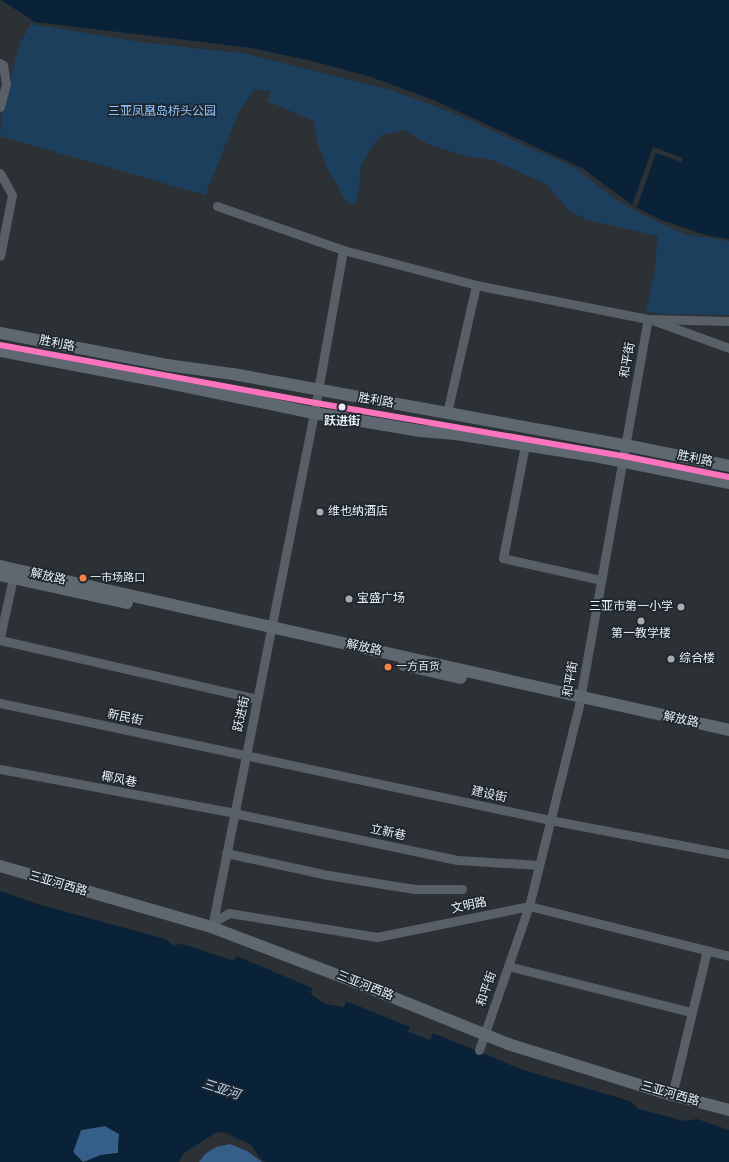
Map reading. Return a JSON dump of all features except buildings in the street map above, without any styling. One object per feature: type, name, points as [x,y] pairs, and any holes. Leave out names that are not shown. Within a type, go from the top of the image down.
[{"type":"main road","name":"胜利路","points":[[0,333],[168,365],[233,374],[318,391],[625,445],[729,466]]},
{"type":"main road","name":"胜利路","points":[[0,351],[164,382],[314,413],[420,431],[456,434],[525,445],[729,483]]},
{"type":"main road","name":"解放路","points":[[0,566],[271,632]]},
{"type":"main road","name":"解放路","points":[[0,575],[271,632],[579,701],[729,739]]},
{"type":"main road","name":"解放路","points":[[579,701],[729,730]]},
{"type":"main road","name":"三亚河西路","points":[[0,860],[213,922],[283,948],[485,1032]]},
{"type":"main road","name":"三亚河西路","points":[[0,866],[211,927],[485,1032],[729,1110]]},
{"type":"main road","name":"三亚河西路","points":[[672,1092],[729,1102]]},
{"type":"street","points":[[0,63],[3,65],[6,84],[0,107]]},
{"type":"street","points":[[0,173],[12,195],[0,256]]},
{"type":"street","points":[[217,206],[343,250],[476,285],[648,319],[729,348]]},
{"type":"street","name":"跃进街","points":[[213,922],[314,413],[343,250]]},
{"type":"street","points":[[447,414],[476,285]]},
{"type":"street","points":[[648,319],[729,321]]},
{"type":"street","name":"和平街","points":[[479,1050],[529,906],[579,701],[648,319]]},
{"type":"street","points":[[525,445],[503,558],[601,580]]},
{"type":"street","points":[[13,578],[0,639],[257,699]]},
{"type":"street","name":"新民街","points":[[0,703],[246,756]]},
{"type":"street","name":"建设街","points":[[246,756],[550,820],[729,854]]},
{"type":"street","name":"椰风巷","points":[[0,770],[234,813]]},
{"type":"street","name":"立新巷","points":[[234,813],[457,860],[539,865]]},
{"type":"street","points":[[226,853],[328,875],[415,889],[462,889]]},
{"type":"street","name":"文明路","points":[[213,922],[229,913],[377,937],[529,906],[729,956]]},
{"type":"street","points":[[672,1092],[707,950]]},
{"type":"street","points":[[508,966],[691,1012]]},
{"type":"green space","name":"三亚凤凰岛桥头公园","points":[[31,24],[140,42],[247,54],[390,90],[448,111],[575,168],[616,200],[651,219],[687,235],[729,241],[729,315],[664,314],[646,311],[655,272],[658,236],[587,220],[569,210],[546,184],[493,160],[465,156],[428,144],[405,130],[382,135],[372,146],[361,166],[359,188],[355,206],[346,201],[327,167],[317,142],[314,121],[267,101],[271,92],[255,89],[239,112],[205,195],[0,136],[2,113],[16,57],[21,41]]},
{"type":"shaded area","points":[[105,1126],[119,1134],[118,1153],[101,1155],[83,1162],[73,1152],[81,1130]]},
{"type":"shaded area","points":[[230,1144],[247,1151],[262,1162],[199,1162],[205,1154],[216,1147]]},
{"type":"water","points":[[1,0],[729,0],[729,239],[705,235],[659,219],[632,205],[582,168],[431,99],[371,77],[316,62],[252,48],[35,22]]},
{"type":"water","name":"三亚河","points":[[0,891],[41,905],[165,939],[173,945],[183,944],[234,961],[237,956],[312,988],[311,994],[325,1004],[344,1007],[346,1001],[410,1027],[408,1032],[430,1040],[433,1033],[526,1071],[630,1101],[639,1109],[684,1121],[697,1119],[729,1130],[729,1162],[265,1162],[258,1156],[251,1145],[226,1133],[217,1132],[184,1153],[179,1162],[84,1162],[101,1155],[118,1153],[119,1134],[105,1126],[81,1130],[73,1152],[83,1162],[0,1162]]},
{"type":"pier","points":[[653,147],[683,158],[681,162],[656,153],[637,207],[632,205]]},
{"type":"transit line","points":[[0,345],[316,403],[623,456],[729,477]]},
{"type":"place","name":"跃进街","points":[[342,407]]},
{"type":"place","name":"维也纳酒店","points":[[320,512]]},
{"type":"place","name":"一市场路口","points":[[83,578]]},
{"type":"place","name":"宝盛广场","points":[[349,599]]},
{"type":"place","name":"三亚市第一小学","points":[[681,607]]},
{"type":"place","name":"第一教学楼","points":[[641,621]]},
{"type":"place","name":"综合楼","points":[[671,659]]},
{"type":"place","name":"一方百货","points":[[388,667]]}]
